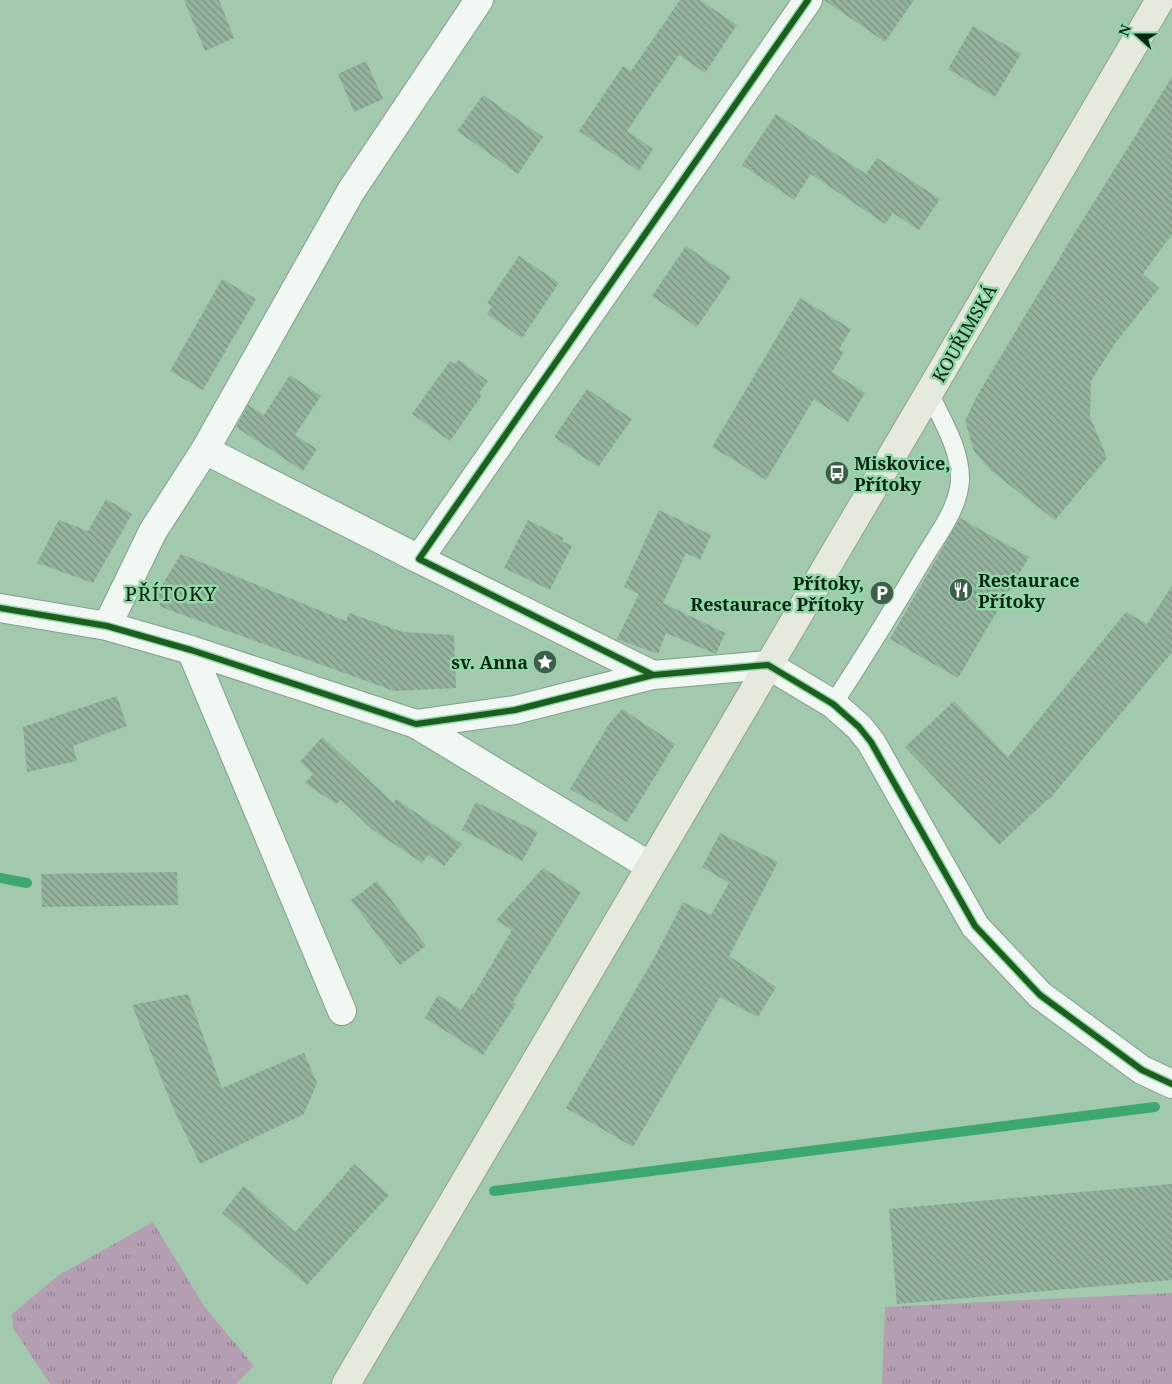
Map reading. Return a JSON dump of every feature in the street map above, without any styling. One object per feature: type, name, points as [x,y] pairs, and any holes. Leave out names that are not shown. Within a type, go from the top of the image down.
[{"type":"main road","name":"KOUŘIMSKÁ","points":[[346,1384],[1160,0]]},
{"type":"street","points":[[107,626],[153,531],[204,450],[351,191],[478,0]]},
{"type":"street","points":[[419,559],[808,0]]},
{"type":"street","points":[[204,450],[419,559],[653,674]]},
{"type":"street","points":[[0,608],[107,626],[191,650],[416,724],[650,866]]},
{"type":"street","points":[[191,650],[342,1011]]},
{"type":"street","points":[[416,724],[515,710],[653,674],[768,666],[833,704],[860,727],[871,742],[975,926],[1040,995],[1142,1070],[1172,1084]]},
{"type":"lane","points":[[833,704],[900,598],[947,518],[959,491],[959,465],[951,437],[929,393]]},
{"type":"green space","points":[[153,1222],[204,1306],[254,1366],[236,1384],[50,1384],[13,1328],[12,1314],[59,1275]]},
{"type":"green space","points":[[1172,1293],[1172,1384],[882,1384],[885,1307]]},
{"type":"building","points":[[184,0],[219,0],[234,38],[205,51]]},
{"type":"building","points":[[680,0],[700,0],[737,25],[705,73],[679,55],[627,131],[653,149],[639,171],[579,131],[623,66],[631,71]]},
{"type":"building","points":[[824,0],[914,0],[885,42]]},
{"type":"building","points":[[973,26],[1021,54],[995,97],[948,69]]},
{"type":"building","points":[[366,61],[383,99],[354,112],[338,74]]},
{"type":"building","points":[[1172,77],[1172,234],[1143,274],[1159,288],[1114,345],[1091,381],[1090,416],[1107,458],[1055,520],[990,470],[974,451],[965,421],[977,396],[1074,234]]},
{"type":"building","points":[[483,95],[543,137],[518,174],[457,131]]},
{"type":"building","points":[[776,114],[866,174],[877,158],[940,199],[919,230],[893,213],[885,224],[811,174],[794,200],[742,165]]},
{"type":"building","points":[[686,246],[731,277],[697,327],[652,296]]},
{"type":"building","points":[[519,256],[559,283],[522,338],[487,314],[492,306],[487,303]]},
{"type":"building","points":[[222,279],[256,299],[203,390],[170,371]]},
{"type":"building","points":[[800,298],[851,329],[839,349],[844,352],[832,372],[865,393],[848,422],[814,399],[766,480],[712,447]]},
{"type":"building","points":[[458,360],[488,381],[479,393],[482,395],[450,441],[412,414],[450,361],[455,364]]},
{"type":"building","points":[[290,375],[321,396],[295,435],[317,449],[303,471],[236,427],[248,405],[264,415]]},
{"type":"building","points":[[587,389],[632,419],[598,467],[554,437]]},
{"type":"building","points":[[106,499],[132,514],[93,583],[37,563],[59,520],[88,531]]},
{"type":"building","points":[[659,510],[711,535],[700,560],[686,553],[663,603],[725,633],[716,654],[666,633],[658,654],[617,639],[639,594],[624,587]]},
{"type":"building","points":[[960,518],[1029,557],[958,678],[890,639]]},
{"type":"building","points":[[528,520],[564,538],[562,541],[572,546],[550,590],[504,568]]},
{"type":"building","points":[[181,554],[346,621],[349,613],[403,632],[454,635],[456,688],[394,691],[161,607],[156,595]]},
{"type":"building","points":[[1172,586],[1172,652],[1049,800],[999,845],[905,747],[954,701],[1008,757],[1126,612],[1147,624]]},
{"type":"building","points":[[117,696],[127,726],[73,746],[77,761],[27,772],[23,727]]},
{"type":"building","points":[[622,709],[675,744],[627,822],[570,789],[609,724]]},
{"type":"building","points":[[322,737],[394,803],[396,799],[462,844],[444,866],[428,855],[422,863],[373,830],[341,800],[336,804],[305,783],[313,774],[300,762]]},
{"type":"building","points":[[476,802],[538,832],[522,861],[462,830]]},
{"type":"building","points":[[720,833],[778,862],[729,956],[776,987],[758,1017],[720,997],[633,1147],[566,1108],[652,962],[683,902],[711,915],[729,883],[702,867]]},
{"type":"building","points":[[543,868],[581,892],[513,1002],[516,1004],[483,1055],[425,1018],[438,995],[461,1010],[472,993],[474,994],[512,930],[496,920]]},
{"type":"building","points":[[177,872],[178,905],[42,907],[41,874]]},
{"type":"building","points":[[377,881],[426,946],[400,965],[351,900]]},
{"type":"building","points":[[188,994],[222,1088],[304,1053],[317,1083],[304,1114],[200,1164],[174,1110],[132,1005]]},
{"type":"building","points":[[354,1164],[389,1195],[307,1285],[222,1213],[244,1186],[295,1232]]},
{"type":"building","points":[[1172,1184],[1172,1280],[897,1304],[889,1209]]},
{"type":"waterway","points":[[0,878],[27,883]]},
{"type":"waterway","points":[[494,1191],[1155,1107]]},
{"type":"cycle path","points":[[653,675],[419,559],[808,0]]},
{"type":"cycle path","points":[[0,608],[107,626],[191,650],[416,724],[515,710],[653,675],[768,665],[833,704],[859,727],[871,742],[975,926],[1040,995],[1142,1070],[1172,1084]]},
{"type":"place","name":"Miskovice, Přítoky","points":[[837,473]]},
{"type":"place","name":"Restaurace Přítoky","points":[[961,590]]},
{"type":"place","name":"Přítoky, Restaurace Přítoky","points":[[882,593]]},
{"type":"place","name":"sv. Anna","points":[[545,662]]},
{"type":"district","name":"PŘÍTOKY","points":[[171,593]]}]
